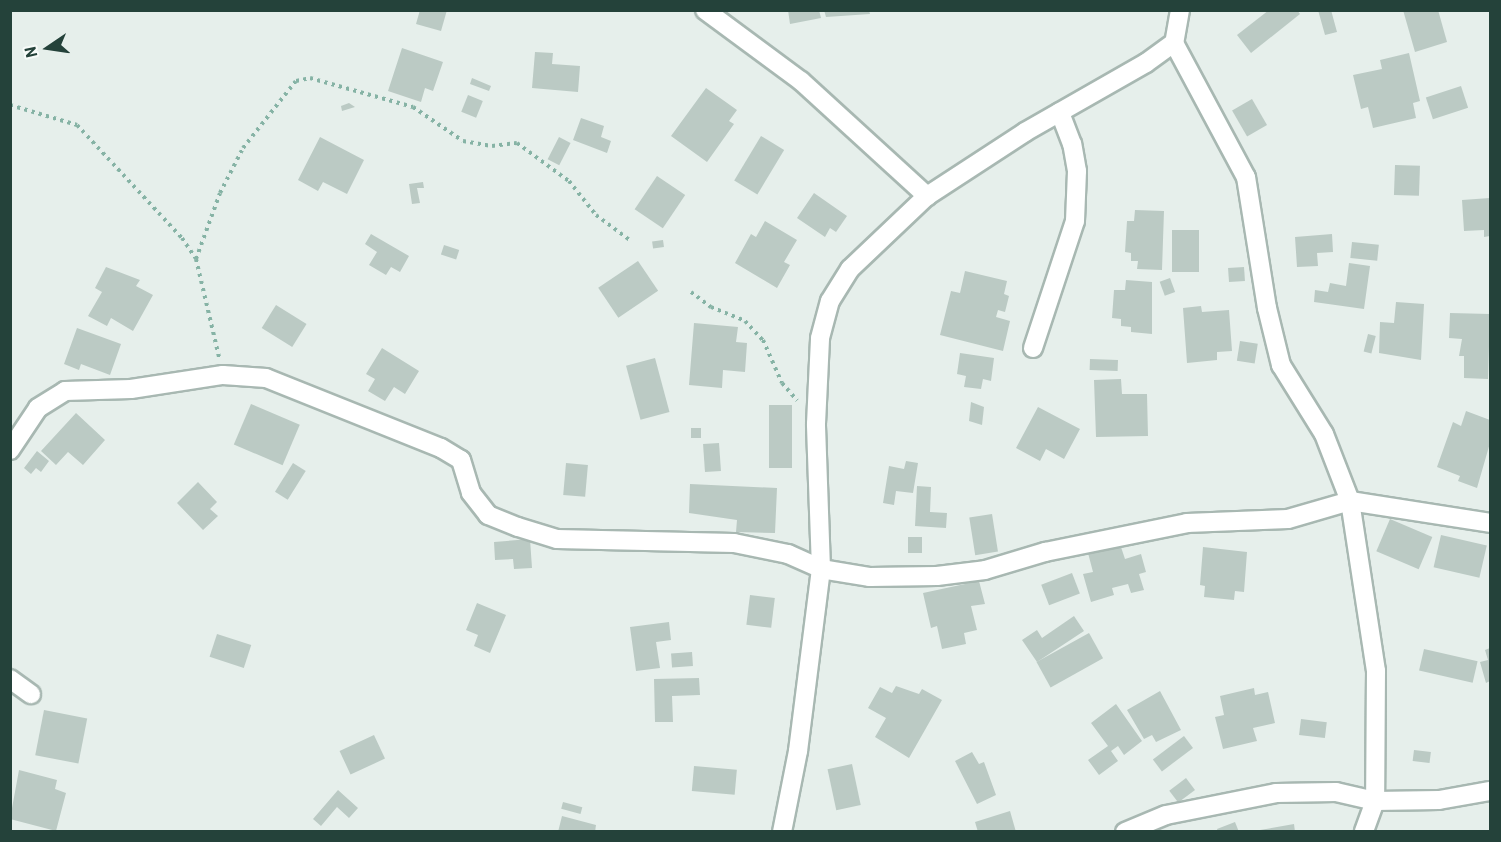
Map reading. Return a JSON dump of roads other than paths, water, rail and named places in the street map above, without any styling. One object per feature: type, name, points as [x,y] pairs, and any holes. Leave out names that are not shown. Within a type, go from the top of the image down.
[{"type":"street","points":[[705,10],[801,81],[927,196]]},
{"type":"street","points":[[1180,10],[1174,43],[1246,177],[1267,308],[1281,365],[1324,434],[1350,501],[1376,671],[1375,801],[1364,831]]},
{"type":"street","points":[[782,831],[798,751],[821,569],[816,424],[820,338],[830,301],[850,269],[927,196],[1174,43]]},
{"type":"street","points":[[1033,348],[1075,220],[1077,171],[1072,144],[1060,112]]},
{"type":"street","points":[[10,450],[38,408],[65,391],[154,386],[223,375],[266,378],[441,448],[461,460],[471,493],[488,515],[518,527],[557,539],[734,543],[788,554],[821,569],[870,577],[937,576],[985,570],[1045,552],[1187,523],[1288,519],[1350,501],[1491,523]]},
{"type":"street","points":[[10,680],[31,694]]},
{"type":"street","points":[[1125,831],[1166,814],[1276,793],[1336,792],[1375,801],[1439,800],[1491,791]]}]
